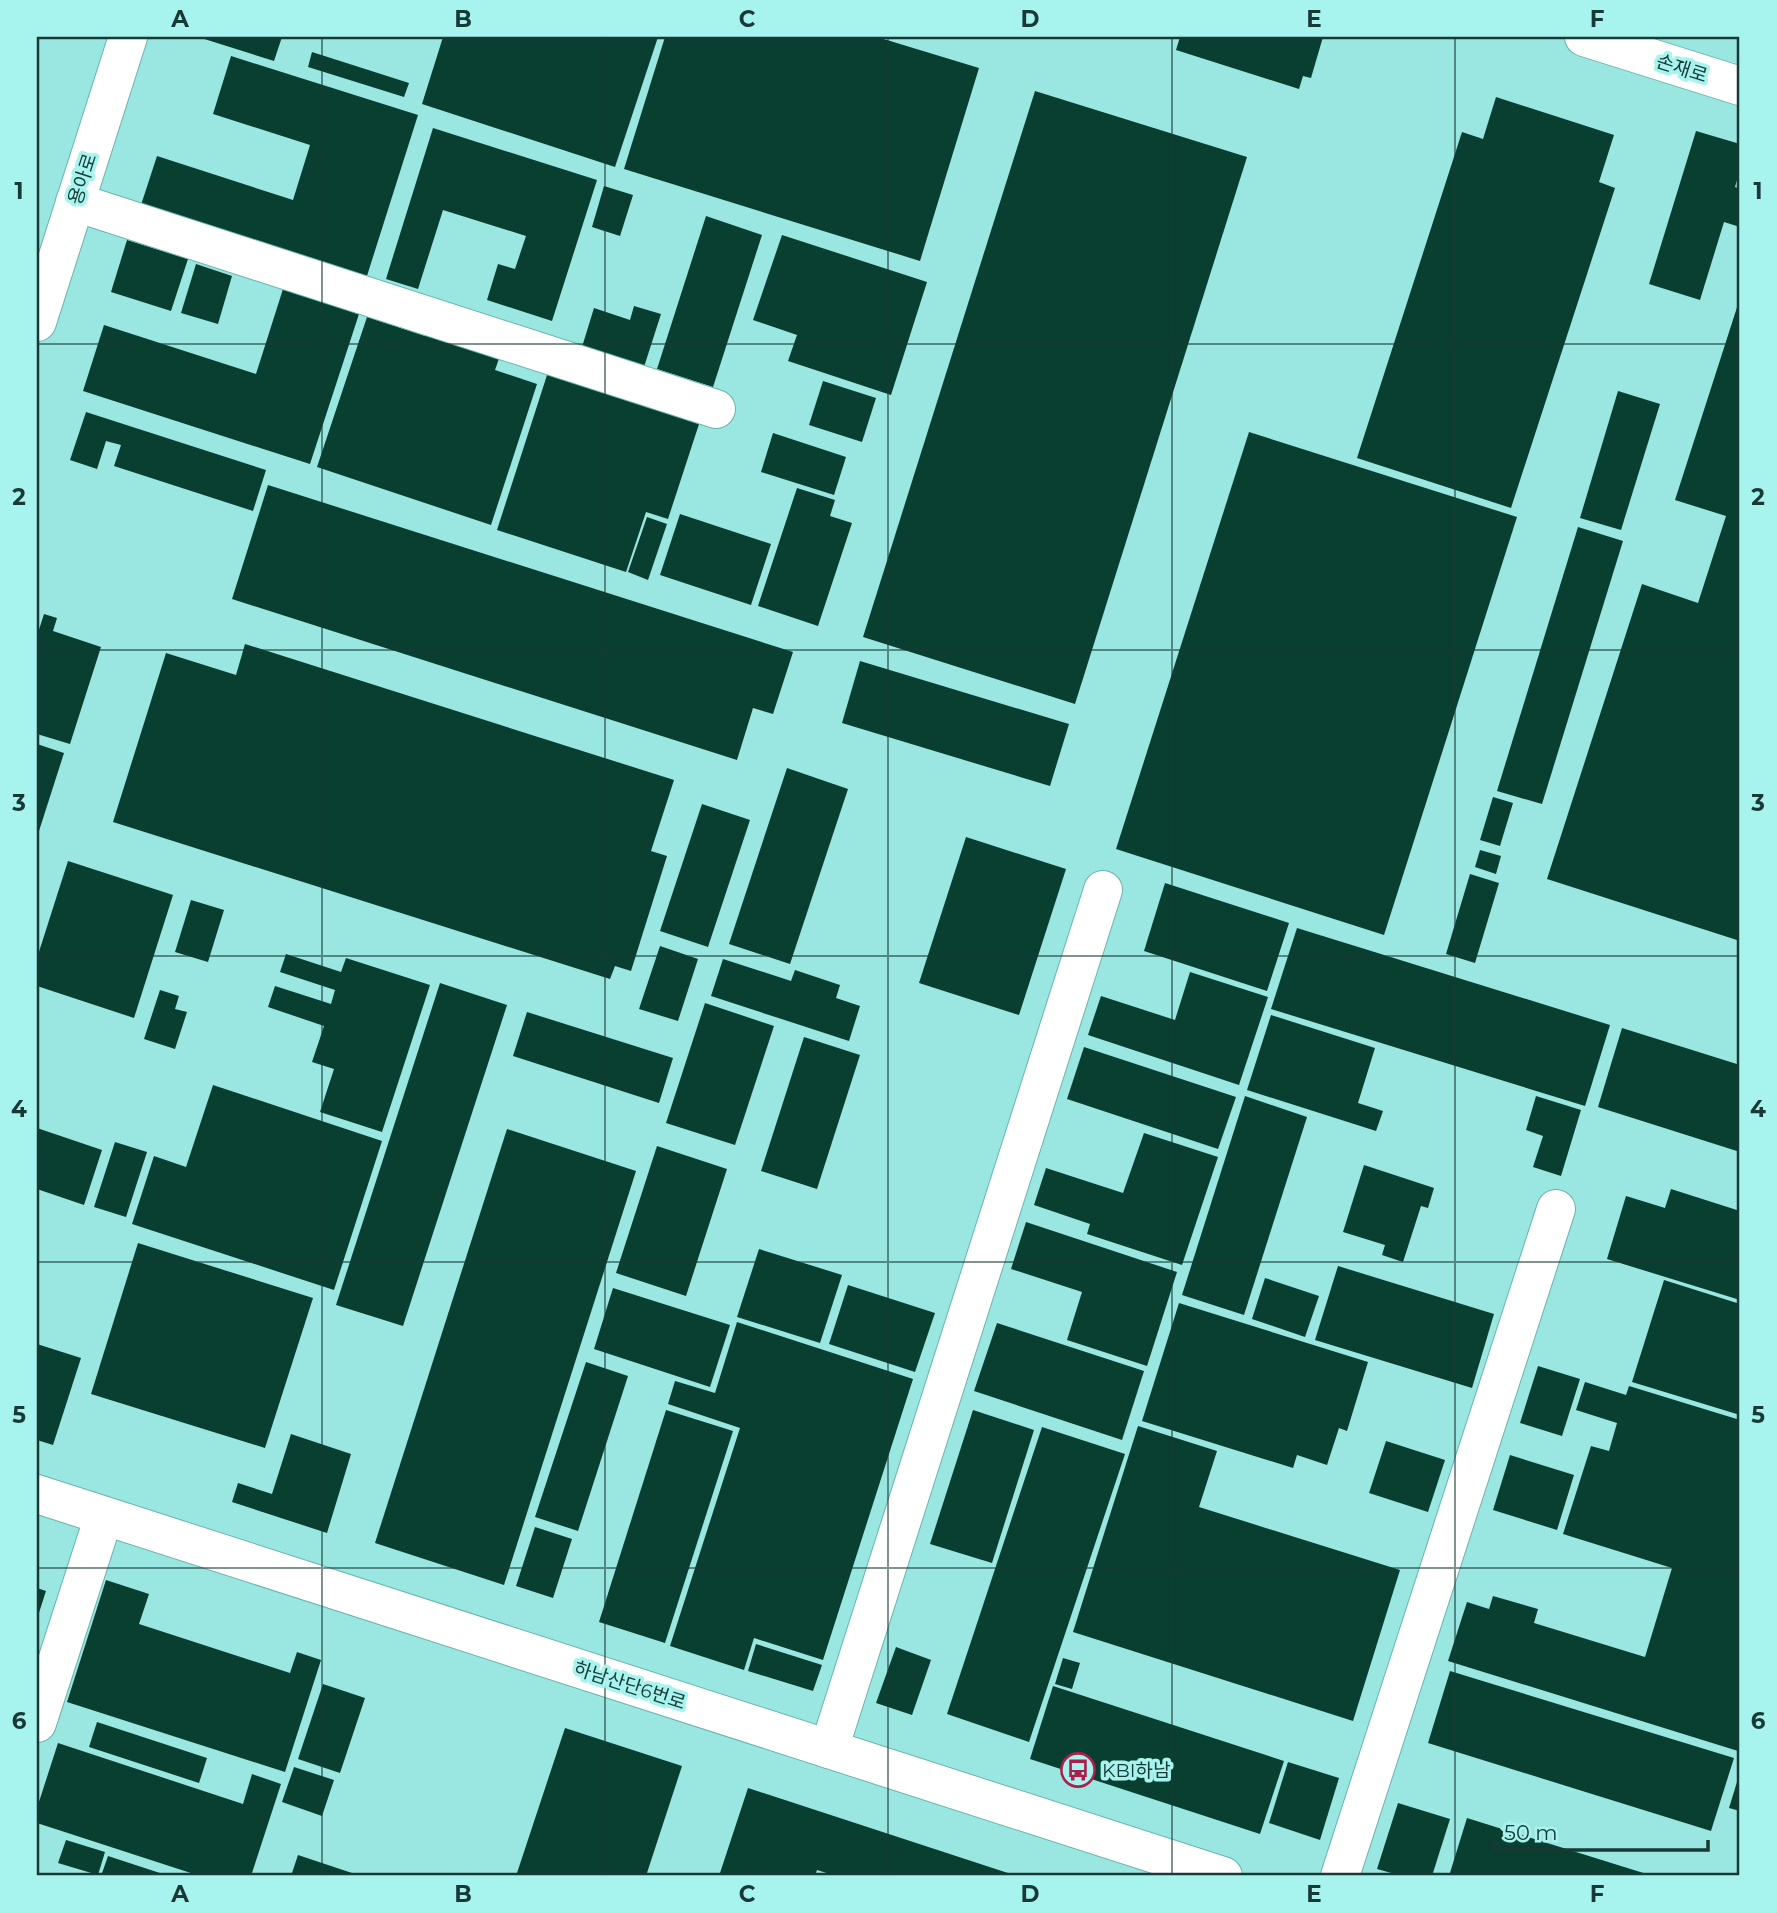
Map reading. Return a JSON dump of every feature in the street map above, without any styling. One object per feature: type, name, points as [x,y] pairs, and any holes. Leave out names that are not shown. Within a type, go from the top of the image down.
[{"type":"street","name":"용아로","points":[[37,322],[128,37]]},
{"type":"street","name":"손재로","points":[[1584,37],[1740,86]]},
{"type":"street","points":[[75,202],[716,409]]},
{"type":"street","points":[[829,1749],[1103,890]]},
{"type":"street","points":[[1340,1876],[1556,1209]]},
{"type":"street","name":"하남산단6번로","points":[[37,1494],[1223,1876]]},
{"type":"street","points":[[37,1723],[104,1516]]},
{"type":"building","points":[[198,37],[282,37],[274,61]]},
{"type":"building","points":[[443,37],[658,37],[615,167],[422,104]]},
{"type":"building","points":[[665,37],[877,37],[979,68],[920,261],[624,169]]},
{"type":"building","points":[[1180,37],[1323,37],[1311,78],[1303,76],[1299,89],[1176,50]]},
{"type":"building","points":[[312,52],[409,83],[404,97],[308,67]]},
{"type":"building","points":[[231,56],[418,115],[366,279],[140,208],[157,156],[293,200],[310,145],[213,114]]},
{"type":"building","points":[[1035,91],[1247,157],[1075,704],[863,637]]},
{"type":"building","points":[[1496,97],[1614,135],[1599,182],[1615,188],[1511,508],[1357,458],[1462,132],[1483,139]]},
{"type":"building","points":[[433,128],[597,180],[552,321],[487,300],[498,264],[515,269],[526,236],[443,210],[418,289],[386,279]]},
{"type":"building","points":[[1696,131],[1740,144],[1740,170],[1735,187],[1740,189],[1740,227],[1724,222],[1700,300],[1649,284]]},
{"type":"building","points":[[604,186],[633,195],[620,236],[592,227]]},
{"type":"building","points":[[706,216],[762,235],[713,387],[657,369]]},
{"type":"building","points":[[782,235],[927,282],[891,395],[788,361],[797,335],[753,320]]},
{"type":"building","points":[[127,240],[188,259],[171,311],[111,292]]},
{"type":"building","points":[[196,264],[232,276],[218,324],[181,313]]},
{"type":"building","points":[[283,289],[359,314],[310,464],[83,391],[104,325],[256,374]]},
{"type":"building","points":[[1740,298],[1740,941],[1547,879],[1642,584],[1698,603],[1726,516],[1675,500]]},
{"type":"building","points":[[634,306],[661,314],[644,367],[582,347],[594,308],[630,320]]},
{"type":"building","points":[[367,317],[425,336],[427,328],[501,353],[495,370],[537,384],[491,525],[317,467]]},
{"type":"building","points":[[548,372],[700,421],[668,519],[646,512],[626,572],[497,530]]},
{"type":"building","points":[[823,381],[876,398],[862,442],[809,425]]},
{"type":"building","points":[[1618,391],[1660,404],[1621,530],[1580,518]]},
{"type":"building","points":[[86,412],[266,470],[253,511],[114,466],[121,445],[106,441],[97,469],[70,460]]},
{"type":"building","points":[[1249,432],[1517,517],[1384,935],[1116,849]]},
{"type":"building","points":[[773,433],[846,457],[834,495],[761,472]]},
{"type":"building","points":[[268,485],[793,652],[773,714],[753,708],[737,760],[232,599]]},
{"type":"building","points":[[797,488],[835,500],[830,516],[852,523],[818,626],[758,606]]},
{"type":"building","points":[[680,514],[771,544],[751,605],[660,575]]},
{"type":"building","points":[[647,517],[667,524],[648,580],[628,572]]},
{"type":"building","points":[[1578,527],[1623,541],[1542,804],[1497,791]]},
{"type":"building","points":[[44,614],[57,618],[53,631],[101,647],[70,744],[37,734],[37,636]]},
{"type":"building","points":[[245,644],[674,780],[651,851],[667,856],[631,971],[615,966],[610,979],[113,822],[166,653],[236,675]]},
{"type":"building","points":[[860,661],[1069,724],[1050,786],[842,723]]},
{"type":"building","points":[[37,744],[64,753],[39,831],[37,830]]},
{"type":"building","points":[[787,768],[848,789],[790,964],[729,944]]},
{"type":"building","points":[[1493,797],[1513,803],[1500,846],[1480,840]]},
{"type":"building","points":[[702,804],[750,820],[708,947],[660,931]]},
{"type":"building","points":[[966,837],[1066,869],[1019,1015],[919,983]]},
{"type":"building","points":[[1480,850],[1501,856],[1496,874],[1475,867]]},
{"type":"building","points":[[68,861],[173,895],[134,1018],[37,986],[37,958]]},
{"type":"building","points":[[1470,874],[1499,883],[1475,963],[1446,954]]},
{"type":"building","points":[[1165,883],[1289,923],[1267,991],[1144,951]]},
{"type":"building","points":[[191,900],[224,910],[208,962],[175,952]]},
{"type":"building","points":[[1297,928],[1610,1025],[1585,1106],[1271,1009]]},
{"type":"building","points":[[660,946],[698,959],[678,1021],[639,1009]]},
{"type":"building","points":[[286,954],[341,972],[346,958],[430,985],[382,1132],[320,1112],[334,1069],[312,1062],[324,1026],[268,1007],[275,986],[331,1004],[335,990],[280,972]]},
{"type":"building","points":[[723,959],[791,981],[795,970],[840,985],[836,998],[860,1006],[849,1041],[711,996]]},
{"type":"building","points":[[1190,972],[1268,997],[1239,1085],[1088,1035],[1101,996],[1175,1020]]},
{"type":"building","points":[[440,983],[507,1005],[403,1326],[336,1305]]},
{"type":"building","points":[[160,990],[179,996],[175,1009],[187,1012],[175,1049],[144,1039]]},
{"type":"building","points":[[705,1003],[774,1026],[735,1145],[666,1123]]},
{"type":"building","points":[[527,1012],[673,1058],[659,1103],[513,1056]]},
{"type":"building","points":[[1271,1015],[1375,1048],[1358,1103],[1383,1111],[1376,1131],[1247,1090]]},
{"type":"building","points":[[1622,1028],[1740,1065],[1740,1152],[1598,1107]]},
{"type":"building","points":[[804,1037],[860,1055],[817,1189],[761,1171]]},
{"type":"building","points":[[1084,1047],[1236,1097],[1218,1149],[1067,1099]]},
{"type":"building","points":[[213,1085],[382,1141],[334,1290],[132,1224],[154,1156],[186,1167]]},
{"type":"building","points":[[1245,1096],[1307,1117],[1244,1315],[1182,1295]]},
{"type":"building","points":[[1536,1096],[1581,1110],[1561,1176],[1533,1167],[1543,1136],[1526,1130]]},
{"type":"building","points":[[37,1128],[102,1150],[84,1205],[37,1189]]},
{"type":"building","points":[[507,1129],[636,1171],[504,1585],[375,1543]]},
{"type":"building","points":[[1144,1133],[1218,1157],[1182,1265],[1087,1234],[1090,1224],[1034,1205],[1046,1168],[1123,1193]]},
{"type":"building","points":[[115,1142],[147,1152],[126,1217],[94,1207]]},
{"type":"building","points":[[657,1146],[727,1169],[686,1296],[616,1273]]},
{"type":"building","points":[[1364,1165],[1434,1188],[1428,1208],[1421,1206],[1403,1262],[1382,1255],[1385,1245],[1343,1232]]},
{"type":"building","points":[[1671,1189],[1740,1211],[1740,1300],[1607,1259],[1626,1196],[1665,1208]]},
{"type":"building","points":[[1026,1222],[1177,1272],[1147,1366],[1067,1340],[1082,1292],[1011,1269]]},
{"type":"building","points":[[138,1243],[313,1298],[265,1448],[91,1394]]},
{"type":"building","points":[[759,1249],[842,1275],[820,1343],[737,1317]]},
{"type":"building","points":[[1338,1266],[1494,1314],[1472,1388],[1315,1340]]},
{"type":"building","points":[[1265,1278],[1319,1296],[1305,1337],[1252,1319]]},
{"type":"building","points":[[1664,1280],[1740,1304],[1740,1415],[1632,1382]]},
{"type":"building","points":[[848,1285],[935,1313],[915,1372],[829,1344]]},
{"type":"building","points":[[613,1288],[730,1325],[710,1387],[594,1349]]},
{"type":"building","points":[[1179,1303],[1368,1362],[1347,1431],[1339,1428],[1327,1465],[1297,1455],[1293,1468],[1142,1421]]},
{"type":"building","points":[[737,1322],[913,1379],[823,1660],[754,1638],[744,1670],[670,1646],[740,1428],[668,1404],[675,1381],[715,1393]]},
{"type":"building","points":[[997,1323],[1144,1371],[1122,1440],[974,1391]]},
{"type":"building","points":[[37,1344],[81,1358],[53,1445],[37,1440]]},
{"type":"building","points":[[586,1362],[628,1376],[578,1531],[535,1517]]},
{"type":"building","points":[[1538,1366],[1580,1379],[1562,1436],[1520,1423]]},
{"type":"building","points":[[1585,1382],[1626,1395],[1629,1386],[1740,1420],[1738,1751],[1448,1661],[1467,1602],[1489,1609],[1493,1596],[1538,1609],[1534,1623],[1645,1657],[1672,1568],[1563,1534],[1591,1446],[1609,1451],[1617,1423],[1576,1410]]},
{"type":"building","points":[[666,1410],[733,1431],[665,1643],[599,1622]]},
{"type":"building","points":[[973,1410],[1034,1430],[992,1563],[930,1544]]},
{"type":"building","points":[[1138,1426],[1217,1451],[1199,1507],[1400,1570],[1353,1721],[1073,1632]]},
{"type":"building","points":[[1042,1427],[1125,1454],[1029,1742],[947,1714]]},
{"type":"building","points":[[291,1434],[351,1454],[327,1533],[232,1502],[238,1483],[272,1494]]},
{"type":"building","points":[[1386,1441],[1445,1460],[1428,1512],[1369,1493]]},
{"type":"building","points":[[1510,1455],[1574,1475],[1557,1530],[1493,1510]]},
{"type":"building","points":[[535,1527],[572,1539],[553,1598],[516,1586]]},
{"type":"building","points":[[106,1580],[149,1594],[139,1624],[290,1673],[297,1652],[321,1660],[285,1772],[67,1702]]},
{"type":"building","points":[[37,1588],[46,1591],[37,1619]]},
{"type":"building","points":[[756,1644],[822,1665],[813,1691],[748,1671]]},
{"type":"building","points":[[896,1647],[931,1660],[912,1715],[876,1703]]},
{"type":"building","points":[[1063,1658],[1080,1663],[1072,1689],[1055,1684]]},
{"type":"building","points":[[1450,1671],[1734,1758],[1711,1831],[1428,1743]]},
{"type":"building","points":[[323,1684],[365,1698],[340,1773],[298,1759]]},
{"type":"building","points":[[1053,1686],[1284,1761],[1260,1834],[1030,1759]]},
{"type":"building","points":[[97,1722],[207,1758],[199,1783],[89,1747]]},
{"type":"building","points":[[565,1728],[682,1766],[646,1876],[516,1876]]},
{"type":"building","points":[[58,1743],[243,1804],[252,1774],[281,1784],[251,1876],[200,1876],[37,1823],[37,1808]]},
{"type":"building","points":[[1288,1762],[1339,1778],[1320,1840],[1269,1823]]},
{"type":"building","points":[[294,1767],[334,1780],[322,1816],[282,1802]]},
{"type":"building","points":[[1737,1782],[1740,1783],[1740,1811],[1729,1808]]},
{"type":"building","points":[[748,1788],[1017,1876],[836,1876],[817,1870],[815,1876],[732,1876],[720,1873]]},
{"type":"building","points":[[1398,1803],[1450,1819],[1432,1876],[1402,1876],[1377,1869]]},
{"type":"building","points":[[1467,1818],[1653,1876],[1449,1876]]},
{"type":"building","points":[[66,1840],[105,1852],[98,1875],[58,1863]]},
{"type":"building","points":[[298,1855],[361,1876],[291,1876]]},
{"type":"building","points":[[108,1856],[169,1876],[101,1876]]},
{"type":"place","name":"KBI하남","points":[[1078,1770]]}]
